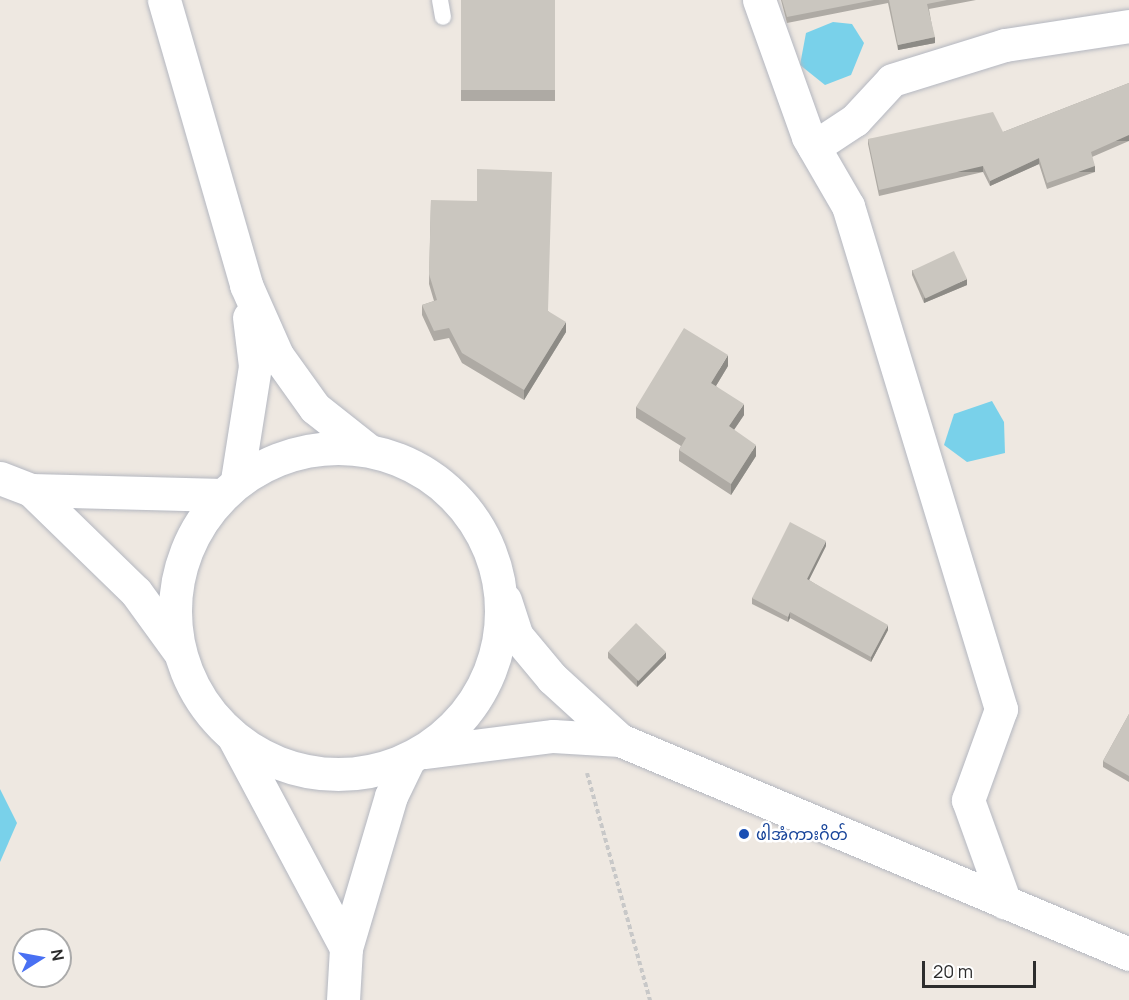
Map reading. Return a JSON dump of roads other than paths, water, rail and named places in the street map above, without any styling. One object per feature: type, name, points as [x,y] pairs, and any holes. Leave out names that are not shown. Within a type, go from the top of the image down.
[{"type":"main road","points":[[164,0],[246,285],[277,355],[315,408],[367,449]]},
{"type":"main road","points":[[759,0],[814,147],[848,206],[1001,709],[968,800],[1005,903]]},
{"type":"main road","points":[[814,147],[855,120],[892,80],[1005,45],[1129,26]]},
{"type":"main road","points":[[230,488],[255,366],[246,285]]},
{"type":"main road","points":[[178,650],[174,599],[183,554],[205,514],[230,488],[277,458],[321,447],[367,449],[414,465],[454,495],[484,535],[517,636],[552,678],[620,740],[1129,954]]},
{"type":"main road","points":[[0,478],[31,490],[230,488]]},
{"type":"main road","points":[[31,490],[136,592],[178,650],[208,712],[234,738],[289,768],[350,775],[478,741],[578,738],[620,740]]},
{"type":"main road","points":[[343,1000],[346,948],[391,796],[415,756],[460,722],[487,680],[501,632],[499,582]]},
{"type":"main road","points":[[234,738],[346,948]]},
{"type":"lane","points":[[440,0],[443,17]]},
{"type":"water","points":[[833,22],[852,24],[864,43],[851,75],[825,85],[800,65],[806,33]]},
{"type":"water","points":[[992,401],[1004,422],[1005,453],[967,462],[944,445],[954,414]]},
{"type":"water","points":[[0,789],[17,823],[0,862]]},
{"type":"place","name":"ဖါအံကားဂိတ်","points":[[744,834]]}]
